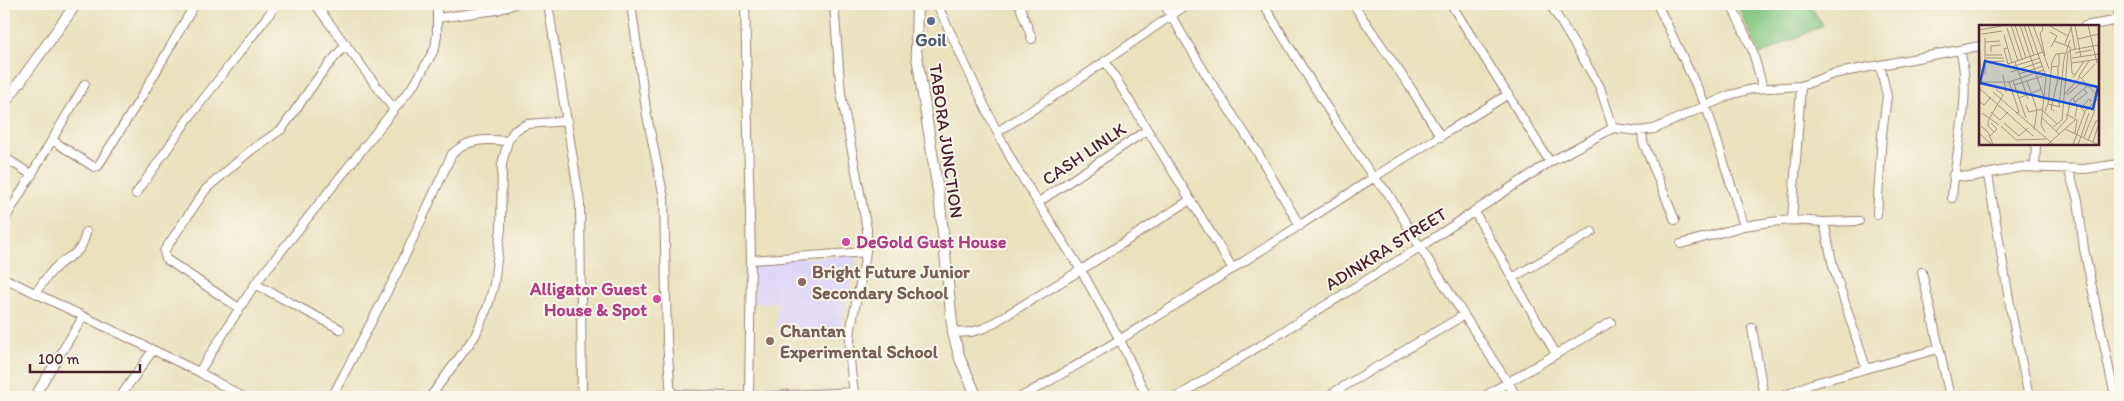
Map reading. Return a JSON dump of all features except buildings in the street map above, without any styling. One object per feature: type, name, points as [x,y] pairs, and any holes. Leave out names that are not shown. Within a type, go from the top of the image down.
[{"type":"street","points":[[4,104],[76,4]]},
{"type":"street","points":[[52,140],[94,167],[98,166],[143,94],[195,4]]},
{"type":"street","points":[[136,194],[188,119],[277,4]]},
{"type":"street","points":[[316,4],[393,108]]},
{"type":"street","points":[[199,372],[255,284],[393,108],[416,82],[435,48],[437,4]]},
{"type":"street","points":[[436,18],[497,10],[515,4]]},
{"type":"street","points":[[548,4],[580,203],[582,397]]},
{"type":"street","points":[[631,4],[647,116],[664,198],[667,342],[671,396]]},
{"type":"street","points":[[744,4],[751,260],[749,397]]},
{"type":"street","points":[[647,397],[854,395],[851,370],[851,330],[866,252],[867,230],[841,94],[834,4]]},
{"type":"street","name":"TABORA JUNCTION","points":[[917,4],[916,50],[940,204],[953,333],[960,360],[977,397]]},
{"type":"street","points":[[937,4],[997,132],[1037,203],[1081,270],[1120,340],[1147,397]]},
{"type":"street","points":[[1019,4],[1032,39]]},
{"type":"street","points":[[1164,4],[1210,81],[1256,150],[1300,226]]},
{"type":"street","points":[[997,132],[1188,4]]},
{"type":"street","points":[[1263,4],[1336,122],[1374,177],[1388,193],[1420,247],[1517,397]]},
{"type":"street","points":[[1353,4],[1441,136]]},
{"type":"street","points":[[1451,4],[1550,162]]},
{"type":"street","points":[[1550,4],[1600,87],[1613,128],[1626,130],[1654,129],[1730,95],[1763,88],[1779,89],[1800,86],[1833,74],[1979,46]]},
{"type":"street","points":[[1657,4],[1706,106],[1744,226]]},
{"type":"street","points":[[1731,4],[1752,50],[1763,88]]},
{"type":"street","points":[[2118,4],[2120,35]]},
{"type":"street","points":[[2091,25],[2119,20]]},
{"type":"street","points":[[239,308],[166,259],[164,251],[206,189],[250,151],[282,130],[320,75],[346,44]]},
{"type":"street","points":[[1952,198],[1966,88],[1960,50]]},
{"type":"street","points":[[1105,61],[1233,269]]},
{"type":"street","points":[[1877,214],[1882,134],[1887,96],[1880,65]]},
{"type":"street","points":[[4,221],[85,84]]},
{"type":"street","points":[[1792,220],[1800,86]]},
{"type":"street","points":[[1022,397],[1120,340],[1374,177],[1508,94]]},
{"type":"street","points":[[430,397],[475,336],[488,306],[494,284],[501,228],[502,164],[508,141],[518,127],[527,124],[568,121]]},
{"type":"street","name":"ADINKRA STREET","points":[[1177,397],[1420,247],[1550,162],[1613,128]]},
{"type":"street","name":"CASH LINLK","points":[[1037,203],[1147,130]]},
{"type":"street","points":[[1640,131],[1675,220]]},
{"type":"street","points":[[332,397],[387,293],[452,154],[469,142],[484,139],[508,141]]},
{"type":"street","points":[[2035,166],[2036,145]]},
{"type":"street","points":[[4,157],[32,175]]},
{"type":"street","points":[[1954,174],[1970,177],[2035,166],[2084,169],[2120,164]]},
{"type":"street","points":[[2068,169],[2078,200],[2084,249],[2115,397]]},
{"type":"street","points":[[1988,174],[2011,312],[2028,397]]},
{"type":"street","points":[[953,333],[971,332],[985,328],[1081,270],[1190,200]]},
{"type":"street","points":[[1474,211],[1556,354]]},
{"type":"street","points":[[1681,244],[1744,226],[1792,220],[1824,222],[1859,221]]},
{"type":"street","points":[[1824,222],[1839,287],[1866,368]]},
{"type":"street","points":[[35,293],[56,266],[78,253],[84,246],[86,232]]},
{"type":"street","points":[[1512,278],[1592,232]]},
{"type":"street","points":[[751,260],[866,252]]},
{"type":"street","points":[[1922,272],[1950,397]]},
{"type":"street","points":[[4,278],[199,372],[243,397]]},
{"type":"street","points":[[255,284],[340,329]]},
{"type":"street","points":[[1326,397],[1464,315]]},
{"type":"street","points":[[34,397],[83,317]]},
{"type":"street","points":[[1483,397],[1611,322]]},
{"type":"street","points":[[1752,328],[1764,397]]},
{"type":"street","points":[[1781,397],[1811,384],[1938,349]]},
{"type":"street","points":[[120,397],[153,350]]},
{"type":"shaded area","name":"Bright Future Junior Secondary School","points":[[857,255],[839,338],[776,328],[777,302],[753,303],[753,261]]},
{"type":"green space","points":[[1737,4],[1809,4],[1823,25],[1760,55]]},
{"type":"place","name":"Goil","points":[[931,21]]},
{"type":"place","name":"DeGold Gust House","points":[[846,242]]},
{"type":"place","name":"Bright Future Junior Secondary School","points":[[802,282]]},
{"type":"place","name":"Alligator Guest House & Spot","points":[[657,299]]},
{"type":"place","name":"Chantan Experimental School","points":[[770,341]]}]
